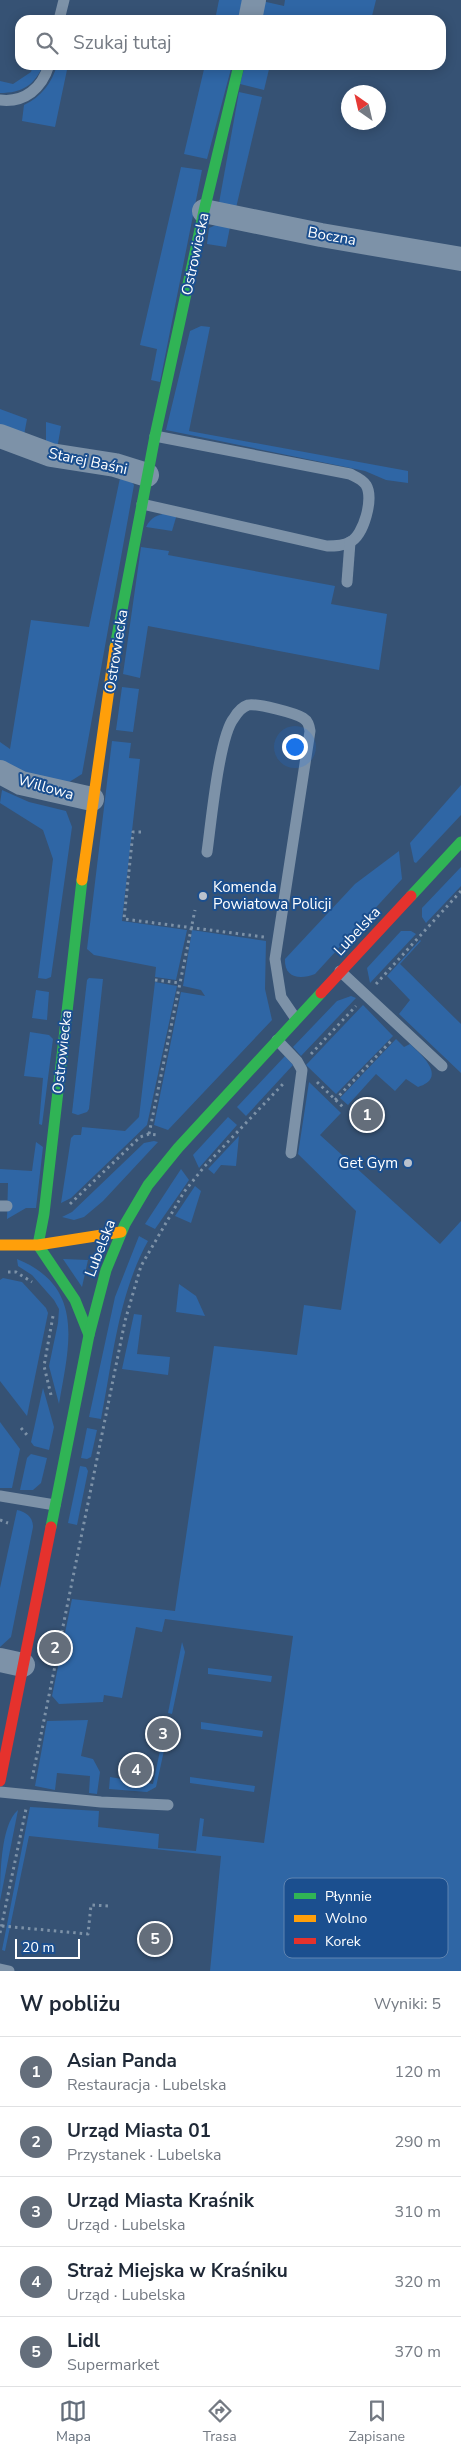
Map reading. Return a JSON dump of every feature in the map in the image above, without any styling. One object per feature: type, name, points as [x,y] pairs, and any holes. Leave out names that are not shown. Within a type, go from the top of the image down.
[{"type":"street","points":[[251,15],[254,0]]},
{"type":"street","name":"Ostrowiecka","points":[[38,1245],[44,1214],[92,799],[117,635],[155,436],[204,211],[238,70]]},
{"type":"street","name":"Boczna","points":[[204,211],[321,235],[461,259]]},
{"type":"street","name":"Starej Baśni","points":[[0,436],[51,455],[115,465],[147,475]]},
{"type":"street","name":"Willowa","points":[[0,772],[21,783],[92,799]]},
{"type":"street","name":"Lubelska","points":[[0,1781],[89,1335],[108,1265],[121,1232],[145,1189],[186,1138],[461,842]]},
{"type":"street","points":[[0,1245],[38,1245],[121,1232]]},
{"type":"street","points":[[38,1245],[75,1300],[89,1335]]},
{"type":"street","points":[[0,1660],[23,1664]]},
{"type":"lane","points":[[61,15],[64,0]]},
{"type":"lane","points":[[0,100],[15,100],[32,92],[40,86],[47,70]]},
{"type":"lane","points":[[142,504],[327,546],[350,542],[363,529],[370,495],[365,483],[350,474],[155,436]]},
{"type":"lane","points":[[347,582],[350,542]]},
{"type":"lane","points":[[207,852],[223,749],[227,730],[233,718],[250,704],[289,712],[304,718],[309,724],[310,731],[275,958],[278,987],[284,1004],[296,1019]]},
{"type":"lane","points":[[340,971],[442,1066]]},
{"type":"lane","points":[[276,1040],[301,1065],[302,1075],[291,1153]]},
{"type":"lane","points":[[0,1496],[55,1505]]},
{"type":"lane","points":[[0,1792],[101,1802],[168,1805]]},
{"type":"lane","points":[[0,1970],[9,1971]]},
{"type":"path","points":[[142,832],[133,832],[124,919],[277,939]]},
{"type":"path","points":[[0,1933],[125,1321],[141,1266],[184,1192],[204,1167],[461,891]]},
{"type":"path","points":[[149,1134],[195,910]]},
{"type":"path","points":[[155,980],[180,983]]},
{"type":"path","points":[[335,1100],[403,1029]]},
{"type":"path","points":[[301,1065],[344,1109]]},
{"type":"path","points":[[44,1214],[58,1212],[73,1202],[140,1137],[149,1134],[186,1138]]},
{"type":"path","points":[[0,1271],[16,1272],[25,1276],[38,1289]]},
{"type":"path","points":[[52,1398],[44,1366],[54,1319],[53,1311]]},
{"type":"path","points":[[21,1428],[27,1435]]},
{"type":"path","points":[[0,1520],[8,1523]]},
{"type":"path","points":[[2,1926],[88,1934],[91,1905],[108,1906]]},
{"type":"shaded area","points":[[219,0],[244,0],[241,15],[216,15]]},
{"type":"shaded area","points":[[285,0],[376,0],[372,15],[260,15],[262,1],[284,6]]},
{"type":"shaded area","points":[[32,70],[41,70],[32,83],[27,86],[8,93],[0,93],[0,81],[13,84]]},
{"type":"shaded area","points":[[55,70],[67,70],[55,127],[22,121],[24,105],[36,98],[52,78]]},
{"type":"shaded area","points":[[204,70],[231,70],[207,159],[184,154]]},
{"type":"shaded area","points":[[244,70],[269,70],[264,90],[240,84]]},
{"type":"shaded area","points":[[239,92],[262,97],[236,208],[219,203]]},
{"type":"shaded area","points":[[181,167],[202,170],[160,382],[151,380],[157,349],[140,345]]},
{"type":"shaded area","points":[[218,224],[230,227],[226,247],[207,244],[209,228]]},
{"type":"shaded area","points":[[201,326],[210,327],[189,431],[408,471],[408,483],[386,480],[365,471],[166,430],[190,331]]},
{"type":"shaded area","points":[[0,409],[27,419],[24,435],[0,427]]},
{"type":"shaded area","points":[[46,422],[61,426],[57,449],[46,444]]},
{"type":"shaded area","points":[[125,474],[134,485],[82,774],[66,784],[35,778],[0,760],[0,742],[10,749],[31,620],[89,627],[120,478]]},
{"type":"shaded area","points":[[167,513],[177,514],[172,531],[146,527],[155,517]]},
{"type":"shaded area","points":[[141,547],[169,551],[168,555],[335,586],[331,604],[387,614],[379,670],[148,626],[140,678],[123,674]]},
{"type":"shaded area","points":[[122,687],[139,689],[133,732],[116,730]]},
{"type":"shaded area","points":[[112,741],[131,743],[129,758],[140,759],[122,921],[187,930],[176,980],[155,977],[156,967],[94,955],[87,949]]},
{"type":"shaded area","points":[[461,785],[461,815],[416,863],[414,862],[410,843]]},
{"type":"shaded area","points":[[2,790],[29,802],[66,811],[72,827],[51,977],[46,979],[38,978],[53,859],[43,830],[0,803]]},
{"type":"shaded area","points":[[399,851],[402,879],[315,974],[299,977],[290,974],[285,965],[285,959],[355,884]]},
{"type":"shaded area","points":[[461,867],[461,886],[426,923],[422,917],[422,908]]},
{"type":"shaded area","points":[[192,930],[266,941],[265,989],[272,1020],[168,1130],[154,1125],[181,992],[205,996],[201,990],[183,986]]},
{"type":"shaded area","points":[[401,931],[411,931],[416,934],[370,983],[367,968]]},
{"type":"shaded area","points":[[420,940],[400,964],[461,1024],[461,1073],[399,1014],[410,1000],[387,976]]},
{"type":"shaded area","points":[[89,978],[103,979],[89,1109],[87,1112],[78,1115],[72,1113],[87,980]]},
{"type":"shaded area","points":[[155,982],[177,986],[147,1125],[71,1198],[61,1203],[71,1138],[74,1135],[81,1135],[82,1127],[125,1131],[139,1117]]},
{"type":"shaded area","points":[[36,990],[49,992],[47,1020],[32,1018]]},
{"type":"shaded area","points":[[351,996],[356,998],[301,1056],[293,1047],[337,1001]]},
{"type":"shaded area","points":[[363,1005],[393,1036],[336,1094],[306,1065]]},
{"type":"shaded area","points":[[30,1032],[49,1035],[53,1039],[42,1125],[39,1124],[43,1078],[24,1076]]},
{"type":"shaded area","points":[[396,1039],[404,1047],[410,1044],[421,1054],[430,1066],[431,1078],[427,1083],[418,1087],[406,1079],[395,1091],[376,1074],[348,1105],[340,1098]]},
{"type":"shaded area","points":[[285,1056],[293,1065],[246,1116],[237,1107]]},
{"type":"shaded area","points":[[309,1082],[341,1113],[320,1135],[440,1244],[461,1221],[461,1971],[210,1971],[221,1856],[29,1836],[5,1951],[2,1950],[30,1807],[99,1811],[98,1827],[159,1834],[158,1848],[196,1851],[200,1818],[204,1819],[202,1836],[264,1843],[293,1636],[165,1619],[162,1632],[136,1627],[122,1698],[104,1695],[103,1702],[59,1704],[52,1696],[72,1599],[175,1611],[214,1346],[297,1355],[304,1305],[341,1310],[356,1211],[298,1154]]},
{"type":"shaded area","points":[[228,1117],[237,1125],[199,1168],[193,1155]]},
{"type":"shaded area","points":[[239,1136],[236,1166],[221,1165],[214,1174],[208,1169]]},
{"type":"shaded area","points":[[36,1142],[43,1147],[36,1208],[26,1208],[7,1219],[8,1183],[0,1183],[0,1169],[32,1171]]},
{"type":"shaded area","points":[[158,1142],[103,1201],[84,1217],[74,1220],[62,1217],[72,1212],[144,1143]]},
{"type":"shaded area","points":[[181,1169],[189,1180],[155,1229],[145,1224]]},
{"type":"shaded area","points":[[195,1186],[201,1191],[191,1223],[175,1216]]},
{"type":"shaded area","points":[[139,1236],[148,1241],[138,1262],[123,1305],[101,1419],[89,1417],[115,1297]]},
{"type":"shaded area","points":[[17,1259],[39,1271],[54,1285],[63,1302],[68,1320],[68,1340],[59,1404],[49,1366],[59,1309],[54,1300],[32,1275],[18,1266]]},
{"type":"shaded area","points":[[63,1259],[88,1260],[82,1287]]},
{"type":"shaded area","points":[[3,1278],[22,1282],[46,1308],[48,1313],[27,1416],[0,1381],[0,1280]]},
{"type":"shaded area","points":[[179,1284],[196,1296],[205,1316],[176,1312]]},
{"type":"shaded area","points":[[134,1314],[142,1315],[137,1354],[170,1357],[168,1375],[122,1369]]},
{"type":"shaded area","points":[[43,1388],[54,1427],[49,1450],[34,1446],[31,1442]]},
{"type":"shaded area","points":[[0,1422],[20,1449],[12,1488],[0,1488]]},
{"type":"shaded area","points":[[87,1428],[97,1430],[91,1457],[87,1459],[81,1458]]},
{"type":"shaded area","points":[[31,1454],[47,1458],[41,1483],[33,1490],[20,1490],[27,1458]]},
{"type":"shaded area","points":[[80,1466],[86,1467],[88,1471],[77,1525],[68,1523]]},
{"type":"shaded area","points":[[17,1510],[28,1515],[32,1520],[33,1527],[11,1637],[0,1647],[0,1588]]},
{"type":"shaded area","points":[[182,1642],[185,1652],[172,1714],[168,1713]]},
{"type":"shaded area","points":[[208,1668],[272,1676],[271,1682],[208,1674]]},
{"type":"shaded area","points":[[88,1720],[81,1756],[93,1759],[100,1772],[97,1794],[89,1793],[90,1776],[57,1773],[55,1790],[35,1786],[47,1721]]},
{"type":"shaded area","points":[[201,1722],[263,1731],[262,1737],[201,1729]]},
{"type":"shaded area","points":[[165,1727],[169,1728],[156,1787],[147,1792],[109,1789],[110,1777],[153,1784]]},
{"type":"shaded area","points":[[190,1777],[255,1786],[254,1792],[190,1783]]},
{"type":"shaded area","points":[[18,1810],[0,1901],[4,1840],[12,1817]]},
{"type":"traffic: fast","points":[[115,647],[155,436],[204,211],[238,70]]},
{"type":"traffic: fast","points":[[411,896],[461,842]]},
{"type":"traffic: fast","points":[[38,1245],[44,1214],[82,880]]},
{"type":"traffic: fast","points":[[51,1527],[89,1335],[106,1270],[125,1224],[148,1185],[178,1148],[321,993]]},
{"type":"traffic: fast","points":[[38,1245],[75,1300],[89,1335]]},
{"type":"traffic: slow","points":[[82,880],[115,647]]},
{"type":"traffic: slow","points":[[0,1245],[38,1245],[121,1232]]},
{"type":"traffic: jam","points":[[321,993],[411,896]]},
{"type":"traffic: jam","points":[[0,1781],[51,1527]]},
{"type":"place","name":"Komenda Powiatowa Policji","points":[[203,896]]},
{"type":"place","name":"Asian Panda","points":[[367,1115]]},
{"type":"place","name":"Get Gym","points":[[408,1163]]},
{"type":"place","name":"Urząd Miasta 01","points":[[55,1648]]},
{"type":"place","name":"Urząd Miasta Kraśnik","points":[[163,1734]]},
{"type":"place","name":"Straż Miejska w Kraśniku","points":[[136,1770]]},
{"type":"place","name":"Lidl","points":[[155,1939]]}]
